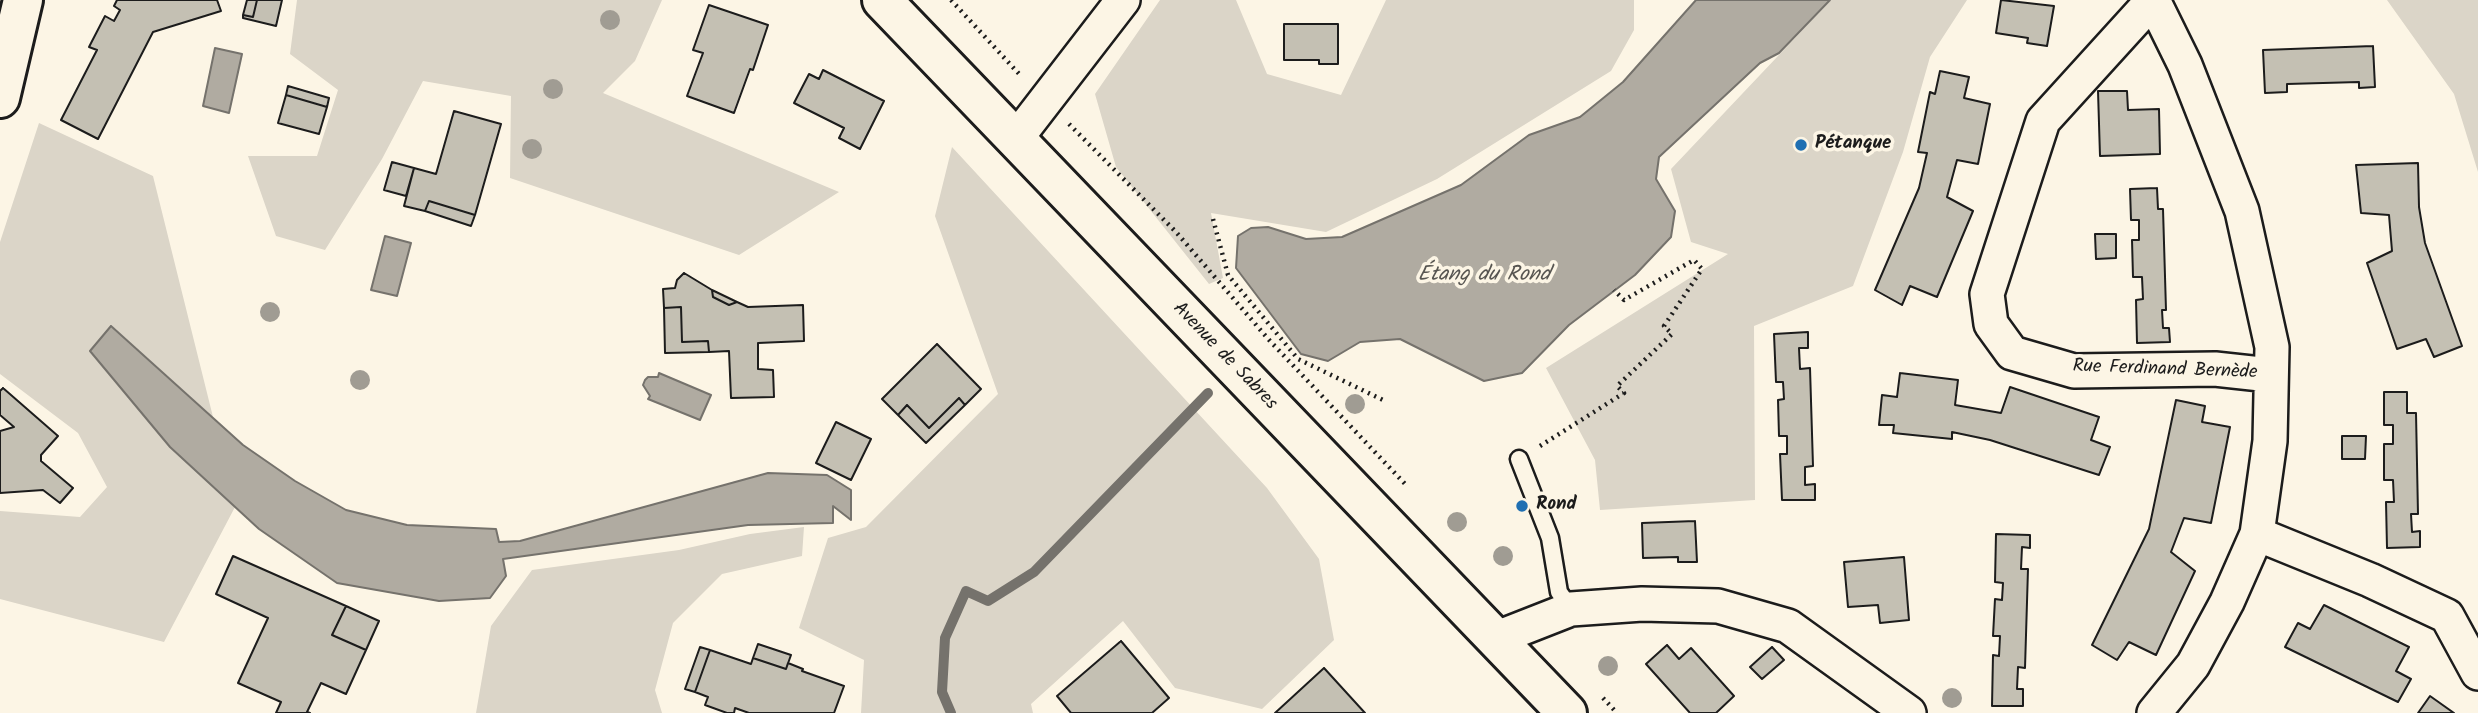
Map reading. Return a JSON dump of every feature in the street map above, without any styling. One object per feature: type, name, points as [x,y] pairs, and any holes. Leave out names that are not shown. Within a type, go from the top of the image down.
[{"type":"main road","points":[[0,97],[23,0]]},
{"type":"main road","name":"Avenue de Sabres","points":[[881,0],[1567,713]]},
{"type":"street","points":[[1015,140],[1123,0]]},
{"type":"street","points":[[2153,0],[2186,65],[2242,211],[2272,347],[2270,440],[2257,534],[2227,602],[2193,666],[2154,713]]},
{"type":"street","name":"Rue Ferdinand Bernède","points":[[2153,0],[2043,121],[1987,293],[1991,324],[2012,353],[2074,371],[2215,369],[2270,375]]},
{"type":"street","points":[[2257,534],[2370,580],[2447,617],[2478,673]]},
{"type":"street","points":[[1497,638],[1571,609],[1642,604],[1718,606],[1788,626],[1909,713]]},
{"type":"lane","points":[[1519,459],[1550,538],[1559,592],[1571,609]]},
{"type":"path","points":[[951,0],[1046,101],[1176,232],[1270,341],[1409,488]]},
{"type":"path","points":[[1213,219],[1228,275],[1298,359],[1383,400]]},
{"type":"path","points":[[1519,459],[1625,393],[1617,386],[1672,334],[1664,326],[1702,269],[1693,260],[1625,300],[1614,290]]},
{"type":"path","points":[[1598,693],[1617,713]]},
{"type":"shaded area","points":[[297,0],[662,0],[635,61],[603,93],[839,192],[739,255],[510,178],[511,96],[423,81],[382,159],[325,250],[276,236],[248,156],[317,156],[338,90],[290,54]]},
{"type":"shaded area","points":[[1160,0],[1236,0],[1267,74],[1341,95],[1386,0],[1634,0],[1634,30],[1611,71],[1437,179],[1326,232],[1211,213],[1223,278],[1209,284],[1116,167],[1095,94]]},
{"type":"shaded area","points":[[1831,0],[1967,0],[1930,57],[1903,152],[1853,286],[1754,326],[1755,500],[1600,510],[1595,460],[1546,368],[1728,254],[1691,242],[1671,169]]},
{"type":"shaded area","points":[[2387,0],[2478,0],[2478,172],[2454,94]]},
{"type":"shaded area","points":[[39,123],[153,176],[213,417],[112,326],[90,351],[170,447],[235,507],[164,642],[0,599],[0,511],[80,517],[107,487],[78,433],[0,374],[0,242]]},
{"type":"shaded area","points":[[952,147],[1267,488],[1319,559],[1334,640],[1262,709],[1175,688],[1123,621],[1031,704],[1033,713],[861,713],[864,660],[799,628],[828,538],[866,527],[998,394],[935,216]]},
{"type":"shaded area","points":[[804,527],[802,556],[722,574],[673,623],[655,690],[662,713],[476,713],[491,626],[532,570],[679,550],[750,534]]},
{"type":"water","name":"Étang du Rond","points":[[1696,0],[1830,0],[1779,53],[1760,63],[1659,157],[1656,179],[1675,211],[1671,237],[1635,275],[1569,325],[1522,373],[1484,381],[1400,339],[1360,342],[1328,361],[1301,354],[1236,268],[1238,236],[1251,228],[1268,227],[1306,239],[1342,237],[1461,185],[1529,135],[1580,117],[1623,82]]},
{"type":"water","points":[[215,48],[242,54],[229,113],[203,106]]},
{"type":"water","points":[[385,236],[411,243],[397,296],[371,290]]},
{"type":"water","points":[[111,326],[243,445],[295,481],[346,510],[407,525],[496,529],[499,542],[520,541],[768,473],[827,475],[851,490],[851,520],[833,506],[833,523],[748,525],[503,559],[506,576],[490,598],[439,601],[337,583],[259,529],[170,447],[90,351]]},
{"type":"water","points":[[659,373],[711,395],[700,420],[648,399],[650,396],[643,385],[645,380],[648,377],[658,377]]},
{"type":"building","points":[[117,0],[217,0],[221,11],[153,32],[98,139],[61,120],[97,50],[89,47],[105,16],[114,21],[120,10],[114,6]]},
{"type":"building","points":[[247,0],[257,0],[253,17],[243,15]]},
{"type":"building","points":[[257,0],[282,0],[276,26],[243,18],[243,15],[253,17]]},
{"type":"building","points":[[2001,0],[2054,6],[2047,46],[2027,43],[2028,38],[1996,33]]},
{"type":"building","points":[[709,5],[768,25],[753,70],[750,69],[734,113],[687,96],[703,53],[693,50]]},
{"type":"building","points":[[1284,24],[1338,24],[1338,64],[1319,64],[1319,60],[1284,60]]},
{"type":"building","points":[[2373,46],[2375,87],[2359,88],[2359,82],[2287,84],[2287,92],[2265,93],[2263,50]]},
{"type":"building","points":[[823,70],[884,101],[860,149],[839,138],[844,128],[794,103],[809,74],[819,79]]},
{"type":"building","points":[[1940,71],[1969,77],[1964,98],[1990,104],[1978,164],[1957,160],[1947,197],[1973,211],[1937,297],[1910,286],[1902,305],[1875,290],[1919,188],[1927,153],[1918,152],[1930,92],[1935,94]]},
{"type":"building","points":[[288,86],[329,98],[327,107],[286,95]]},
{"type":"building","points":[[2098,91],[2127,91],[2128,110],[2159,109],[2160,154],[2100,156]]},
{"type":"building","points":[[286,95],[327,107],[319,134],[278,123]]},
{"type":"building","points":[[454,111],[501,124],[475,215],[429,201],[425,211],[404,206],[414,168],[436,174]]},
{"type":"building","points":[[392,162],[414,168],[406,196],[384,190]]},
{"type":"building","points":[[2418,163],[2419,207],[2425,243],[2462,346],[2434,357],[2426,339],[2397,349],[2367,263],[2392,251],[2389,215],[2361,213],[2356,165]]},
{"type":"building","points":[[2157,188],[2158,209],[2163,209],[2166,310],[2162,310],[2163,328],[2169,328],[2170,342],[2137,343],[2136,300],[2143,299],[2142,277],[2133,277],[2132,240],[2139,240],[2139,220],[2131,220],[2130,189]]},
{"type":"building","points":[[429,201],[475,215],[471,226],[425,211]]},
{"type":"building","points":[[2095,234],[2116,234],[2116,258],[2096,259]]},
{"type":"building","points":[[684,273],[712,290],[713,297],[729,305],[737,302],[748,307],[803,305],[804,341],[758,343],[758,369],[773,370],[774,397],[731,398],[729,351],[709,352],[708,341],[682,342],[681,307],[664,308],[663,289],[675,288],[677,280]]},
{"type":"building","points":[[712,290],[737,302],[729,305],[713,297]]},
{"type":"building","points":[[681,307],[682,342],[708,341],[709,352],[665,353],[664,308]]},
{"type":"building","points":[[1808,332],[1808,348],[1799,348],[1800,369],[1810,368],[1813,466],[1805,467],[1805,485],[1815,484],[1815,500],[1782,500],[1780,454],[1787,454],[1787,436],[1779,436],[1778,400],[1784,399],[1783,382],[1776,382],[1774,334]]},
{"type":"building","points":[[937,344],[981,389],[965,405],[959,398],[929,428],[907,405],[898,415],[882,399]]},
{"type":"building","points":[[1900,373],[1958,380],[1955,405],[2001,413],[2010,387],[2099,417],[2091,440],[2110,447],[2099,475],[1990,440],[1952,432],[1952,439],[1893,433],[1894,425],[1879,425],[1882,395],[1897,397]]},
{"type":"building","points":[[3,388],[58,436],[41,455],[41,461],[73,488],[60,503],[43,490],[0,493],[0,431],[14,427],[0,415],[0,391]]},
{"type":"building","points":[[2384,392],[2407,392],[2407,413],[2416,413],[2418,514],[2411,514],[2412,532],[2420,531],[2420,547],[2387,548],[2386,502],[2394,502],[2393,480],[2384,480],[2384,444],[2393,444],[2393,425],[2384,425]]},
{"type":"building","points":[[959,398],[965,405],[926,443],[898,415],[907,405],[929,428]]},
{"type":"building","points":[[2176,400],[2205,406],[2202,422],[2230,427],[2211,523],[2184,518],[2171,552],[2195,571],[2156,655],[2129,642],[2117,660],[2092,645],[2149,529]]},
{"type":"building","points":[[836,422],[871,439],[851,480],[816,463]]},
{"type":"building","points":[[2342,436],[2366,436],[2365,459],[2342,459]]},
{"type":"building","points":[[1695,521],[1697,562],[1678,562],[1678,557],[1643,558],[1642,523]]},
{"type":"building","points":[[1996,534],[2030,535],[2030,548],[2022,547],[2021,569],[2028,569],[2025,668],[2018,667],[2017,689],[2023,689],[2023,706],[1992,706],[1993,655],[1999,656],[2000,636],[1993,636],[1995,599],[2002,600],[2003,583],[1995,582]]},
{"type":"building","points":[[233,556],[346,606],[332,635],[366,650],[346,694],[321,683],[307,712],[310,713],[276,713],[281,702],[238,683],[268,618],[216,594]]},
{"type":"building","points":[[1904,557],[1909,620],[1880,623],[1878,605],[1848,607],[1844,562]]},
{"type":"building","points":[[2324,605],[2409,647],[2396,671],[2411,679],[2398,702],[2285,647],[2298,623],[2310,629]]},
{"type":"building","points":[[346,606],[379,621],[366,650],[332,635]]},
{"type":"building","points":[[1121,641],[1169,698],[1152,713],[1071,713],[1057,696]]},
{"type":"building","points":[[758,644],[791,655],[786,669],[753,658]]},
{"type":"building","points":[[1667,645],[1679,659],[1691,648],[1734,696],[1716,713],[1690,713],[1646,664]]},
{"type":"building","points":[[700,647],[710,650],[695,692],[685,689]]},
{"type":"building","points":[[1772,647],[1784,660],[1762,679],[1750,667]]},
{"type":"building","points":[[710,650],[751,664],[753,658],[786,669],[788,663],[844,686],[834,713],[749,713],[735,708],[734,713],[727,713],[705,705],[708,697],[695,692]]},
{"type":"building","points":[[1324,668],[1365,713],[1275,713]]},
{"type":"building","points":[[2430,696],[2454,713],[2418,713]]},
{"type":"waterway","points":[[951,713],[942,692],[945,638],[966,591],[988,601],[1034,572],[1208,393]]},
{"type":"place","name":"Pétanque","points":[[1801,145]]},
{"type":"place","name":"Rond","points":[[1522,506]]}]
